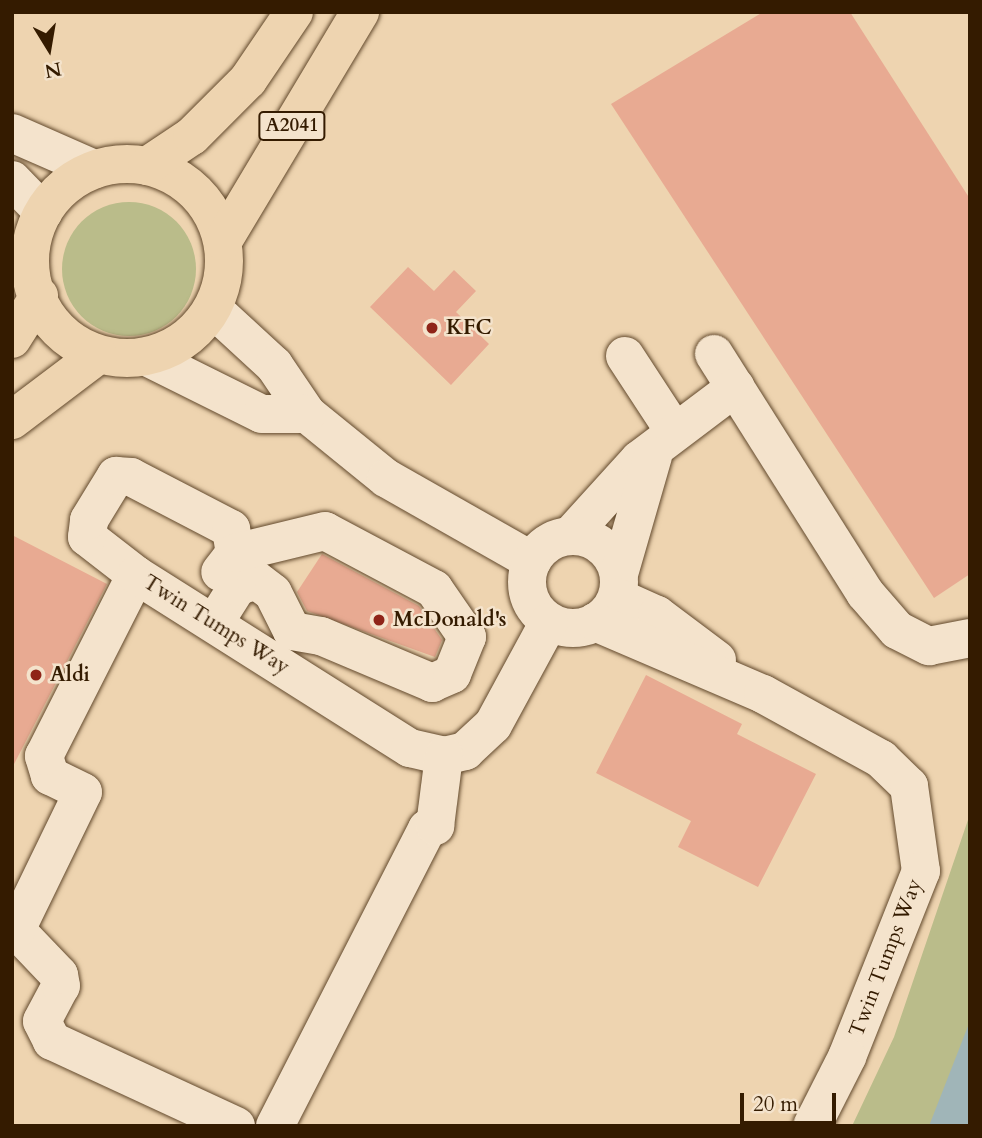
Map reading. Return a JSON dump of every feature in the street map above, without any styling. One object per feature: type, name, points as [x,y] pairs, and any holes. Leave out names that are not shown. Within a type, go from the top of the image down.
[{"type":"main road","name":"A2041","points":[[147,166],[192,136],[248,80],[295,12]]},
{"type":"main road","name":"A2041","points":[[223,241],[360,12]]},
{"type":"main road","points":[[147,166],[178,178],[210,210],[223,241],[223,284],[213,309],[191,335],[147,357],[97,355],[58,328],[39,296],[32,242],[43,212],[65,186],[94,169],[147,166]]},
{"type":"main road","points":[[12,339],[39,296]]},
{"type":"main road","points":[[12,419],[97,355]]},
{"type":"street","points":[[12,132],[94,169]]},
{"type":"street","points":[[12,180],[43,212]]},
{"type":"street","points":[[213,309],[274,365],[307,414],[386,478],[532,561]]},
{"type":"street","points":[[714,354],[865,593],[897,630],[929,646],[970,638]]},
{"type":"street","points":[[610,598],[664,441],[625,356]]},
{"type":"street","points":[[147,357],[262,414],[307,414]]},
{"type":"street","points":[[569,536],[664,441],[736,387]]},
{"type":"street","points":[[136,575],[88,537],[89,520],[116,475],[131,477],[230,529],[235,553]]},
{"type":"street","points":[[325,531],[434,589],[467,637],[452,674],[432,683],[321,636],[292,631],[273,593],[256,580],[237,587],[210,619],[209,593],[235,553],[325,531]]},
{"type":"street","points":[[275,1126],[427,829],[435,826],[444,756],[465,751],[494,725],[549,622],[529,595],[532,561],[554,540],[569,536],[597,542],[610,598]]},
{"type":"street","name":"Twin Tumps Way","points":[[236,1126],[52,1041],[42,1021],[61,986],[60,975],[16,930],[83,792],[50,776],[44,756],[136,575],[210,619],[410,748],[444,756]]},
{"type":"street","name":"Twin Tumps Way","points":[[549,622],[576,628],[610,598],[657,615],[763,694],[881,759],[908,786],[920,871],[847,1057],[812,1126]]},
{"type":"green space","points":[[129,202],[155,207],[176,222],[191,243],[196,269],[191,295],[176,316],[155,331],[129,336],[103,331],[82,316],[67,295],[62,269],[67,243],[82,222],[103,207]]},
{"type":"green space","points":[[970,814],[970,1126],[852,1126],[894,1037]]},
{"type":"shaded area","points":[[970,1021],[970,1126],[929,1126]]},
{"type":"building","points":[[763,12],[850,12],[970,199],[970,574],[934,598],[611,104]]},
{"type":"building","name":"KFC","points":[[408,267],[434,291],[454,270],[476,291],[456,312],[489,344],[451,385],[370,307]]},
{"type":"building","name":"Aldi","points":[[12,535],[107,584],[12,768]]},
{"type":"building","name":"McDonald's","points":[[322,554],[419,606],[442,640],[435,657],[307,611],[297,592]]},
{"type":"building","points":[[646,675],[742,724],[737,734],[816,774],[758,887],[678,847],[691,821],[596,773]]},
{"type":"place","name":"KFC","points":[[432,328]]},
{"type":"place","name":"McDonald's","points":[[379,620]]},
{"type":"place","name":"Aldi","points":[[36,675]]}]
